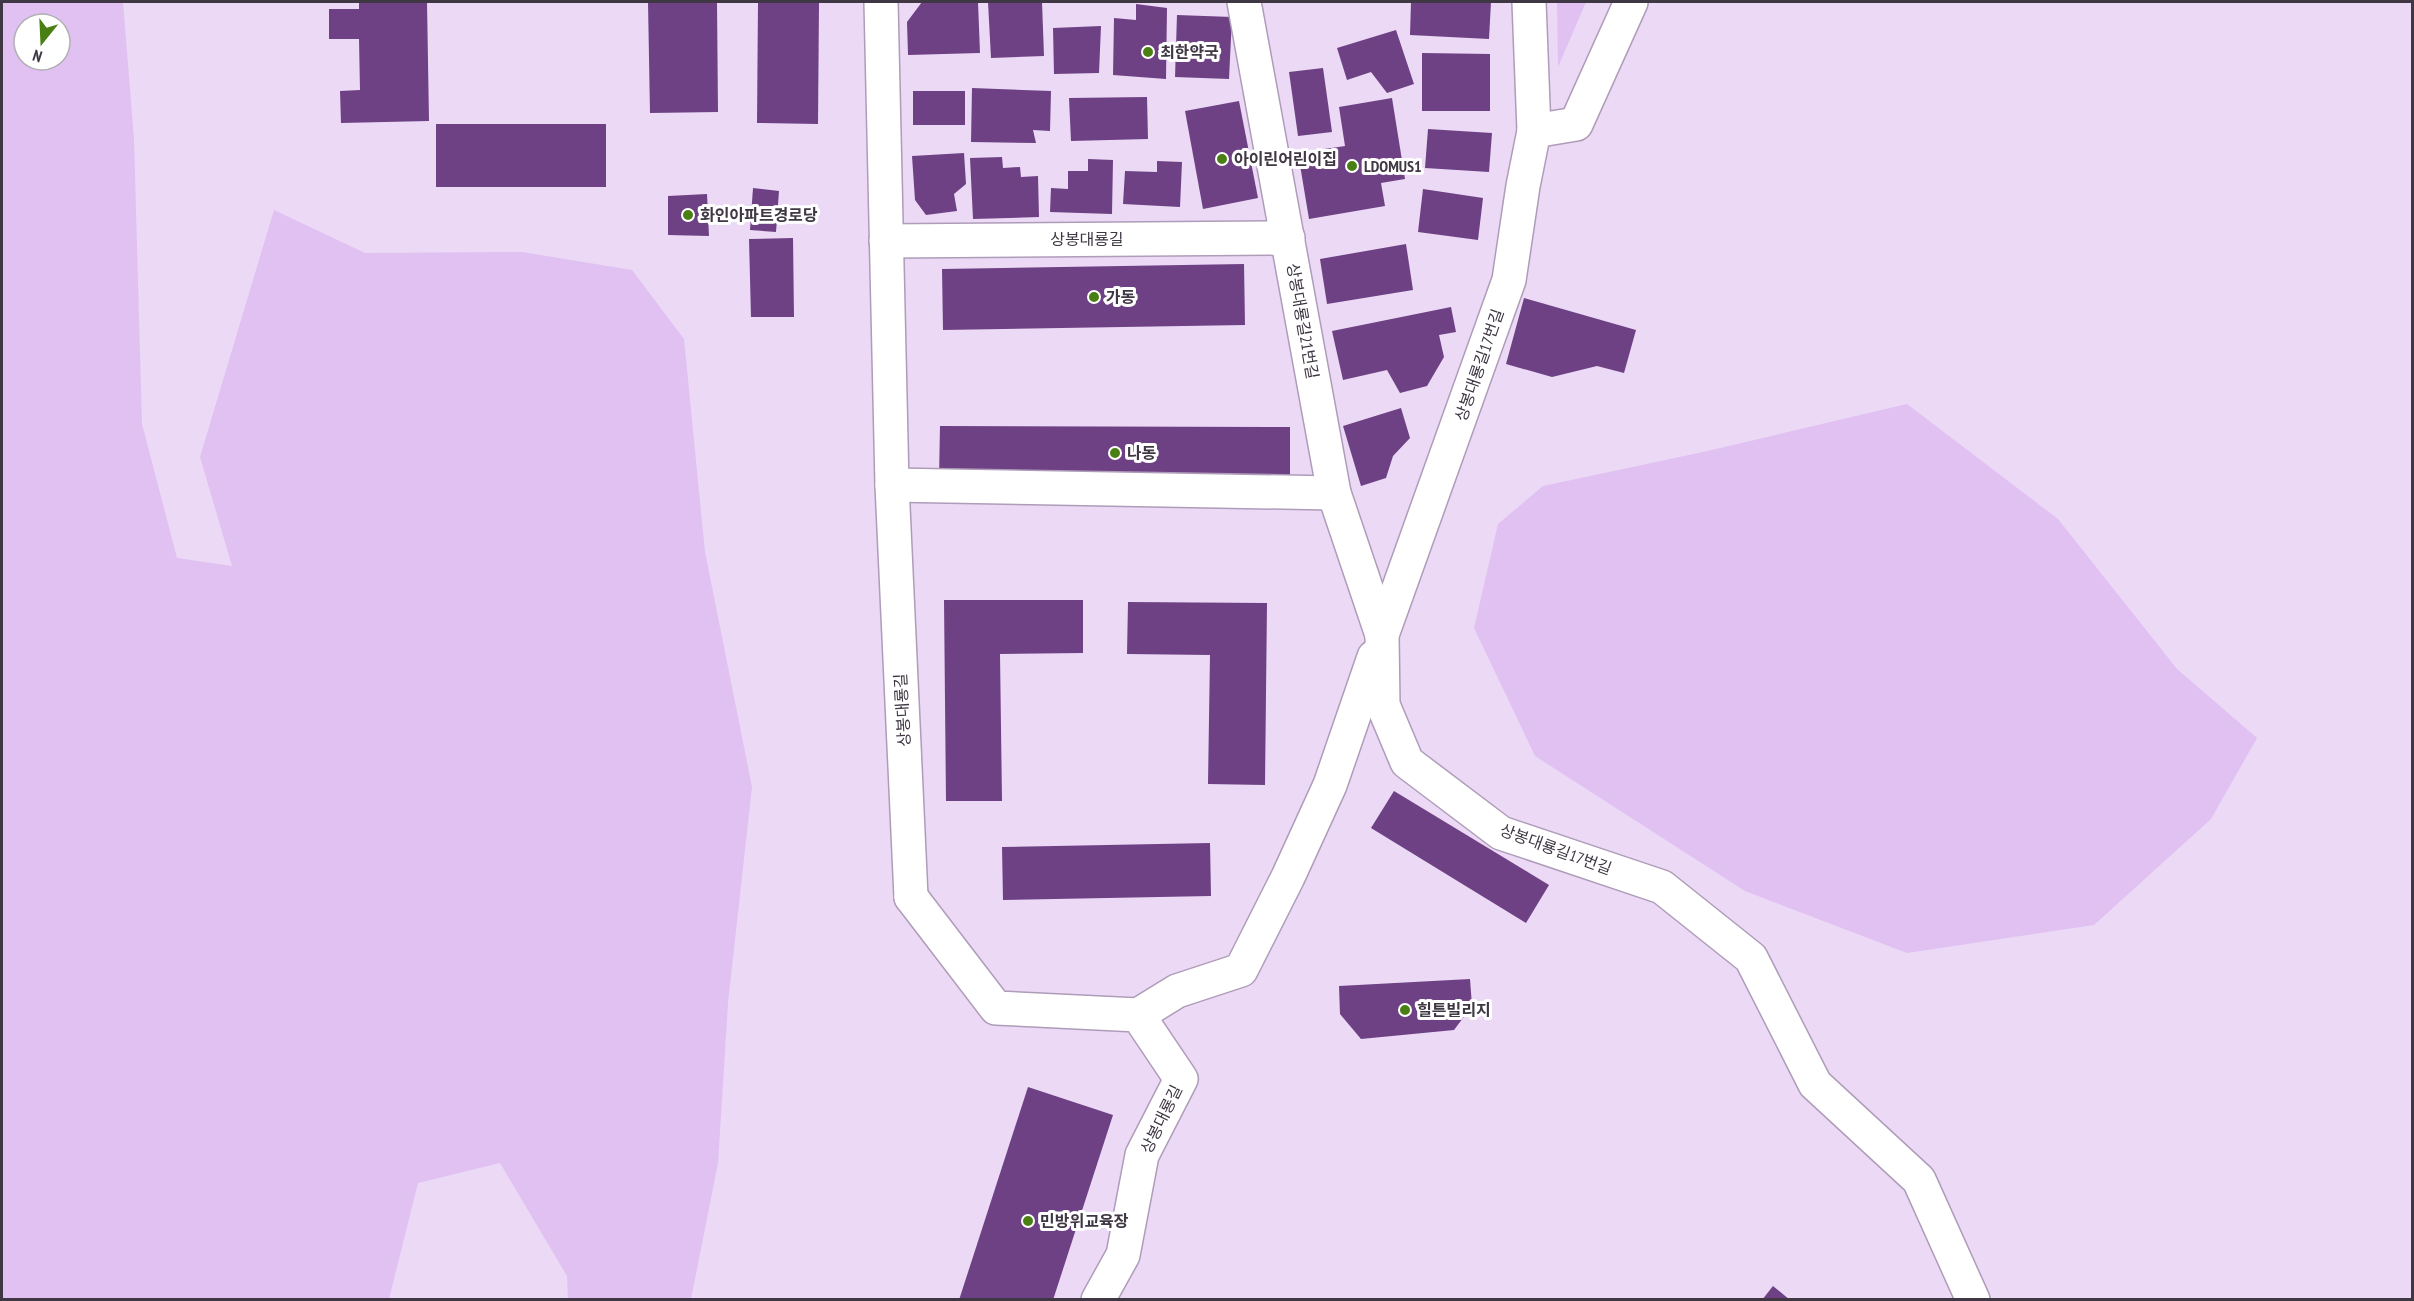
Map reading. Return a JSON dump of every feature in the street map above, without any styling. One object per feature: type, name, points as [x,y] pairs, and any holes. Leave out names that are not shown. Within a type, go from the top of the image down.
[{"type":"street","name":"상봉대룡길","points":[[881,2],[892,485],[910,897],[996,1008],[1138,1015],[1181,1079],[1142,1155],[1123,1255],[1098,1299]]},
{"type":"street","name":"상봉대룡길21번길","points":[[1244,2],[1334,493],[1382,635]]},
{"type":"street","name":"상봉대룡길17번길","points":[[1529,2],[1534,131],[1509,280],[1382,635],[1383,705],[1407,762],[1502,833],[1662,886],[1751,958],[1815,1084],[1919,1180],[1973,1299]]},
{"type":"street","points":[[1534,131],[1576,124],[1631,2]]},
{"type":"street","name":"상봉대룡길","points":[[886,241],[1288,238]]},
{"type":"street","points":[[892,485],[1334,493]]},
{"type":"street","points":[[1138,1015],[1177,991],[1241,970],[1288,877],[1330,785],[1382,635]]},
{"type":"shaded area","points":[[2,2],[123,2],[134,139],[142,424],[177,558],[232,566],[200,457],[274,210],[365,253],[522,252],[632,270],[684,339],[705,552],[752,787],[728,1003],[718,1163],[691,1299],[568,1299],[567,1276],[500,1163],[418,1183],[389,1299],[2,1299]]},
{"type":"shaded area","points":[[1557,2],[1586,2],[1558,67]]},
{"type":"shaded area","points":[[1907,404],[2058,519],[2177,669],[2257,738],[2211,819],[2094,925],[1907,953],[1745,891],[1535,756],[1474,628],[1498,524],[1543,486],[1703,452]]},
{"type":"building","points":[[359,2],[427,2],[429,121],[341,123],[340,91],[360,90],[359,39],[329,39],[329,9],[359,9]]},
{"type":"building","points":[[648,2],[717,2],[718,112],[650,113]]},
{"type":"building","points":[[758,2],[819,2],[818,124],[757,123]]},
{"type":"building","points":[[922,2],[978,2],[980,53],[908,55],[907,22]]},
{"type":"building","points":[[988,2],[1042,2],[1044,56],[991,58]]},
{"type":"building","points":[[1411,2],[1491,2],[1489,39],[1410,35]]},
{"type":"building","points":[[1136,4],[1167,8],[1166,79],[1113,75],[1114,18],[1136,20]]},
{"type":"building","points":[[1177,15],[1232,17],[1229,79],[1175,77]]},
{"type":"building","points":[[1101,26],[1099,73],[1054,74],[1053,28]]},
{"type":"building","points":[[1396,30],[1414,84],[1387,93],[1371,72],[1347,80],[1337,48]]},
{"type":"building","points":[[1422,53],[1490,54],[1490,111],[1422,111]]},
{"type":"building","points":[[1323,68],[1332,132],[1298,136],[1289,72]]},
{"type":"building","points":[[972,88],[1051,91],[1050,131],[1033,130],[1036,143],[971,142]]},
{"type":"building","points":[[913,91],[965,91],[965,125],[913,125]]},
{"type":"building","points":[[1147,97],[1148,139],[1071,141],[1069,98]]},
{"type":"building","name":"LDOMUS1","points":[[1392,98],[1405,179],[1381,183],[1385,206],[1309,219],[1298,153],[1345,146],[1339,107]]},
{"type":"building","points":[[1239,101],[1258,198],[1203,209],[1185,111]]},
{"type":"building","points":[[436,124],[606,124],[606,187],[436,187]]},
{"type":"building","points":[[1428,129],[1492,133],[1489,172],[1425,168]]},
{"type":"building","points":[[964,153],[966,184],[954,194],[957,211],[926,215],[915,200],[912,156]]},
{"type":"building","points":[[1002,157],[1003,168],[1020,167],[1021,177],[1038,176],[1039,217],[973,219],[970,158]]},
{"type":"building","points":[[1088,159],[1113,160],[1112,214],[1050,212],[1051,188],[1068,189],[1068,171],[1088,171]]},
{"type":"building","points":[[1157,161],[1182,162],[1180,207],[1123,204],[1125,171],[1157,172]]},
{"type":"building","points":[[753,188],[779,191],[776,232],[750,230]]},
{"type":"building","points":[[1423,189],[1483,198],[1478,240],[1418,232]]},
{"type":"building","name":"화인아파트경로당","points":[[707,194],[709,236],[668,235],[668,196]]},
{"type":"building","points":[[793,238],[794,317],[751,317],[749,239]]},
{"type":"building","points":[[1406,244],[1413,290],[1327,304],[1320,259]]},
{"type":"building","name":"가동","points":[[1244,264],[1245,325],[943,330],[942,269]]},
{"type":"building","points":[[1524,298],[1636,330],[1624,373],[1597,366],[1552,377],[1506,364]]},
{"type":"building","points":[[1451,307],[1456,332],[1439,335],[1444,357],[1427,386],[1400,393],[1387,370],[1343,380],[1332,331]]},
{"type":"building","points":[[1401,408],[1410,438],[1393,456],[1386,478],[1361,486],[1343,426]]},
{"type":"building","name":"나동","points":[[940,426],[1290,427],[1290,480],[939,479]]},
{"type":"building","points":[[944,600],[1083,600],[1083,653],[1000,654],[1002,801],[946,801]]},
{"type":"building","points":[[1128,602],[1267,603],[1265,785],[1208,784],[1210,655],[1127,654]]},
{"type":"building","points":[[1394,791],[1549,885],[1526,923],[1371,828]]},
{"type":"building","points":[[1210,843],[1211,896],[1003,900],[1002,847]]},
{"type":"building","name":"힐튼빌리지","points":[[1470,979],[1472,1006],[1454,1030],[1361,1039],[1340,1014],[1339,986]]},
{"type":"building","points":[[1028,1087],[1113,1115],[1053,1300],[959,1300]]},
{"type":"building","points":[[1773,1286],[1790,1300],[1762,1300]]},
{"type":"place","name":"최한약국","points":[[1148,52]]},
{"type":"place","name":"아이린어린이집","points":[[1222,159]]},
{"type":"place","name":"LDOMUS1","points":[[1352,166]]},
{"type":"place","name":"화인아파트경로당","points":[[688,215]]},
{"type":"place","name":"가동","points":[[1094,297]]},
{"type":"place","name":"나동","points":[[1115,453]]},
{"type":"place","name":"힐튼빌리지","points":[[1405,1010]]},
{"type":"place","name":"민방위교육장","points":[[1028,1221]]}]
